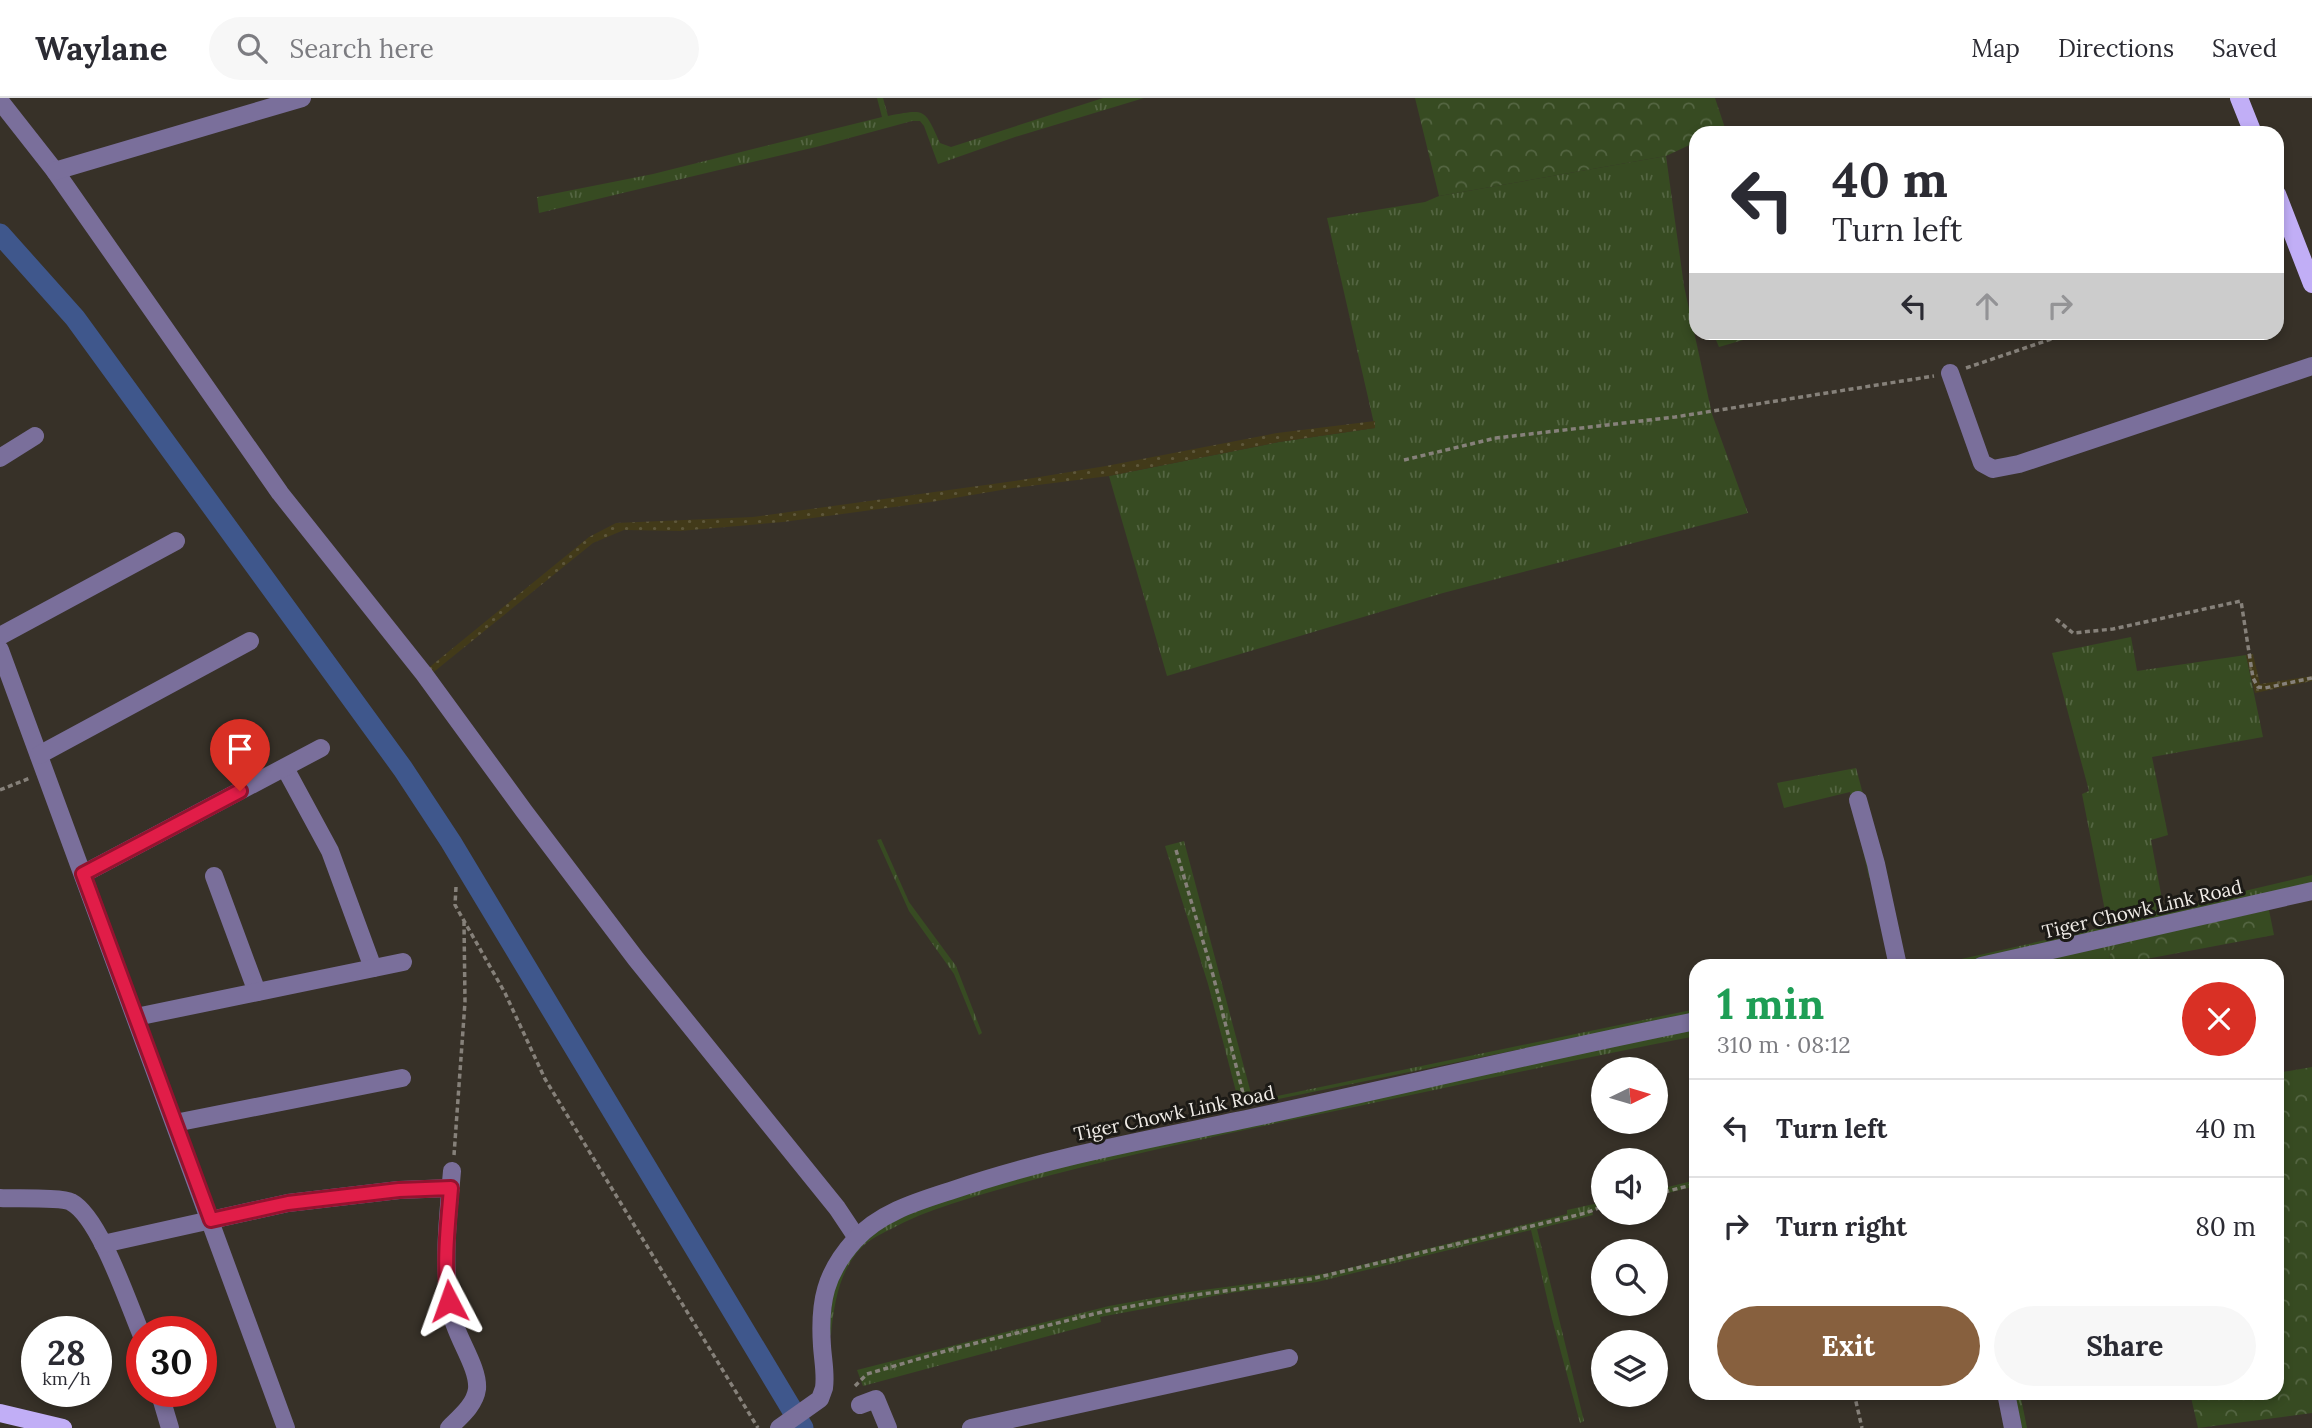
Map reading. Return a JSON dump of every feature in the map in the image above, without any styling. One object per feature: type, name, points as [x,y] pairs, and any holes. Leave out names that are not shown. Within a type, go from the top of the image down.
[{"type":"main road","points":[[2239,98],[2250,126]]},
{"type":"main road","points":[[2284,212],[2312,284]]},
{"type":"main road","points":[[0,1413],[63,1428]]},
{"type":"street","points":[[55,171],[302,98]]},
{"type":"street","points":[[0,101],[55,171],[280,493],[424,674],[636,959],[837,1208],[857,1238]]},
{"type":"street","points":[[1950,373],[1982,463],[1993,469],[2019,464],[2312,366]]},
{"type":"street","points":[[0,458],[35,436]]},
{"type":"street","points":[[0,636],[176,541]]},
{"type":"street","points":[[39,755],[250,641]]},
{"type":"street","points":[[0,650],[286,1428]]},
{"type":"street","points":[[83,874],[321,748]]},
{"type":"street","points":[[285,768],[330,851],[373,968]]},
{"type":"street","points":[[1858,800],[1876,864],[1896,959]]},
{"type":"street","points":[[214,876],[257,992]]},
{"type":"street","name":"Tiger Chowk Link Road","points":[[2012,959],[2312,891]]},
{"type":"street","points":[[136,1017],[403,962]]},
{"type":"street","name":"Tiger Chowk Link Road","points":[[780,1427],[808,1410],[820,1399],[824,1388],[820,1319],[823,1294],[834,1265],[857,1238],[875,1223],[906,1206],[986,1179],[1174,1132],[1689,1023]]},
{"type":"street","points":[[175,1123],[402,1078]]},
{"type":"street","points":[[103,1244],[288,1203],[399,1190],[452,1179],[446,1238],[446,1285],[452,1317],[474,1369],[477,1385],[475,1399],[449,1428]]},
{"type":"street","points":[[0,1198],[70,1201],[82,1212],[103,1244],[134,1316]]},
{"type":"street","points":[[971,1428],[1289,1358]]},
{"type":"street","points":[[855,1398],[876,1399],[888,1428]]},
{"type":"street","points":[[2007,1400],[2013,1428]]},
{"type":"street","points":[[164,1407],[170,1428]]},
{"type":"path","points":[[1405,460],[1496,438],[1675,417],[1950,373],[2049,340]]},
{"type":"path","points":[[2056,619],[2073,633],[2113,629],[2241,601],[2253,678],[2258,687],[2265,688],[2312,678]]},
{"type":"path","points":[[0,790],[46,773]]},
{"type":"path","points":[[1176,850],[1213,975],[1249,1118]]},
{"type":"path","points":[[456,887],[455,905],[505,993],[545,1079],[758,1428]]},
{"type":"path","points":[[452,1179],[466,1002],[464,920]]},
{"type":"path","points":[[1668,1191],[1689,1186]]},
{"type":"path","points":[[855,1398],[867,1374],[956,1348],[1106,1311],[1181,1297],[1311,1279],[1591,1210]]},
{"type":"path","points":[[1856,1400],[1862,1428]]},
{"type":"green space","points":[[877,98],[883,98],[888,116],[917,112],[927,117],[940,143],[951,147],[1103,98],[1144,98],[1015,137],[938,164],[924,126],[920,121],[912,121],[820,146],[539,213],[537,197],[653,174],[882,117]]},
{"type":"green space","points":[[1415,98],[1715,98],[1724,126],[1689,126],[1689,145],[1666,156],[1439,196]]},
{"type":"green space","points":[[1666,156],[1689,309],[1689,340],[1696,340],[1712,414],[1748,513],[1443,593],[1167,676],[1109,476],[1279,442],[1375,428],[1327,218],[1425,202],[1439,196]]},
{"type":"green space","points":[[1716,340],[1743,340],[1719,347]]},
{"type":"green space","points":[[2131,637],[2137,671],[2246,655],[2263,737],[2152,757],[2168,835],[2151,840],[2164,910],[2312,875],[2312,883],[1976,959],[1961,959],[2108,926],[2082,794],[2089,791],[2052,653]]},
{"type":"green space","points":[[1856,768],[1883,869],[1869,878],[1850,792],[1784,808],[1777,783]]},
{"type":"green space","points":[[881,839],[909,902],[956,966],[982,1033],[979,1035],[954,974],[909,911],[877,840]]},
{"type":"green space","points":[[1184,841],[1253,1101],[1689,1010],[1689,1014],[1240,1107],[1208,984],[1165,846]]},
{"type":"green space","points":[[2269,910],[2274,935],[2146,959],[2109,959],[2111,951],[2129,940]]},
{"type":"green space","points":[[2129,940],[2111,951],[2109,959],[2044,959]]},
{"type":"green space","points":[[1689,1030],[1689,1037],[1145,1152],[1018,1184],[936,1209],[871,1239],[854,1256],[843,1277],[836,1299],[831,1335],[827,1337],[836,1279],[850,1255],[871,1234],[895,1219],[955,1195],[1143,1145]]},
{"type":"green space","points":[[2312,1067],[2312,1413],[2198,1428],[2192,1400],[2284,1400],[2284,1072]]},
{"type":"green space","points":[[1689,1182],[1689,1188],[1668,1193],[1668,1187]]},
{"type":"green space","points":[[1591,1205],[1591,1216],[1537,1229],[1584,1421],[1580,1423],[1531,1230],[1317,1282],[1230,1293],[1100,1317],[1101,1322],[863,1386],[857,1370],[1109,1306],[1181,1293],[1329,1273],[1567,1214],[1567,1210]]},
{"type":"green space","points":[[2016,1400],[2021,1400],[2027,1428],[2022,1428]]},
{"type":"sand","points":[[1375,421],[1375,428],[1279,442],[1109,476],[931,502],[783,522],[680,531],[624,530],[593,543],[430,675],[426,670],[589,537],[616,523],[753,517],[1021,480],[1277,433]]},
{"type":"sand","points":[[2253,654],[2260,684],[2312,676],[2312,681],[2255,693],[2246,655]]},
{"type":"waterway","points":[[0,234],[75,318],[403,769],[451,842],[803,1428]]},
{"type":"route","points":[[240,791],[83,874],[211,1220],[288,1203],[399,1190],[451,1188],[446,1238],[446,1285],[449,1301]]}]
